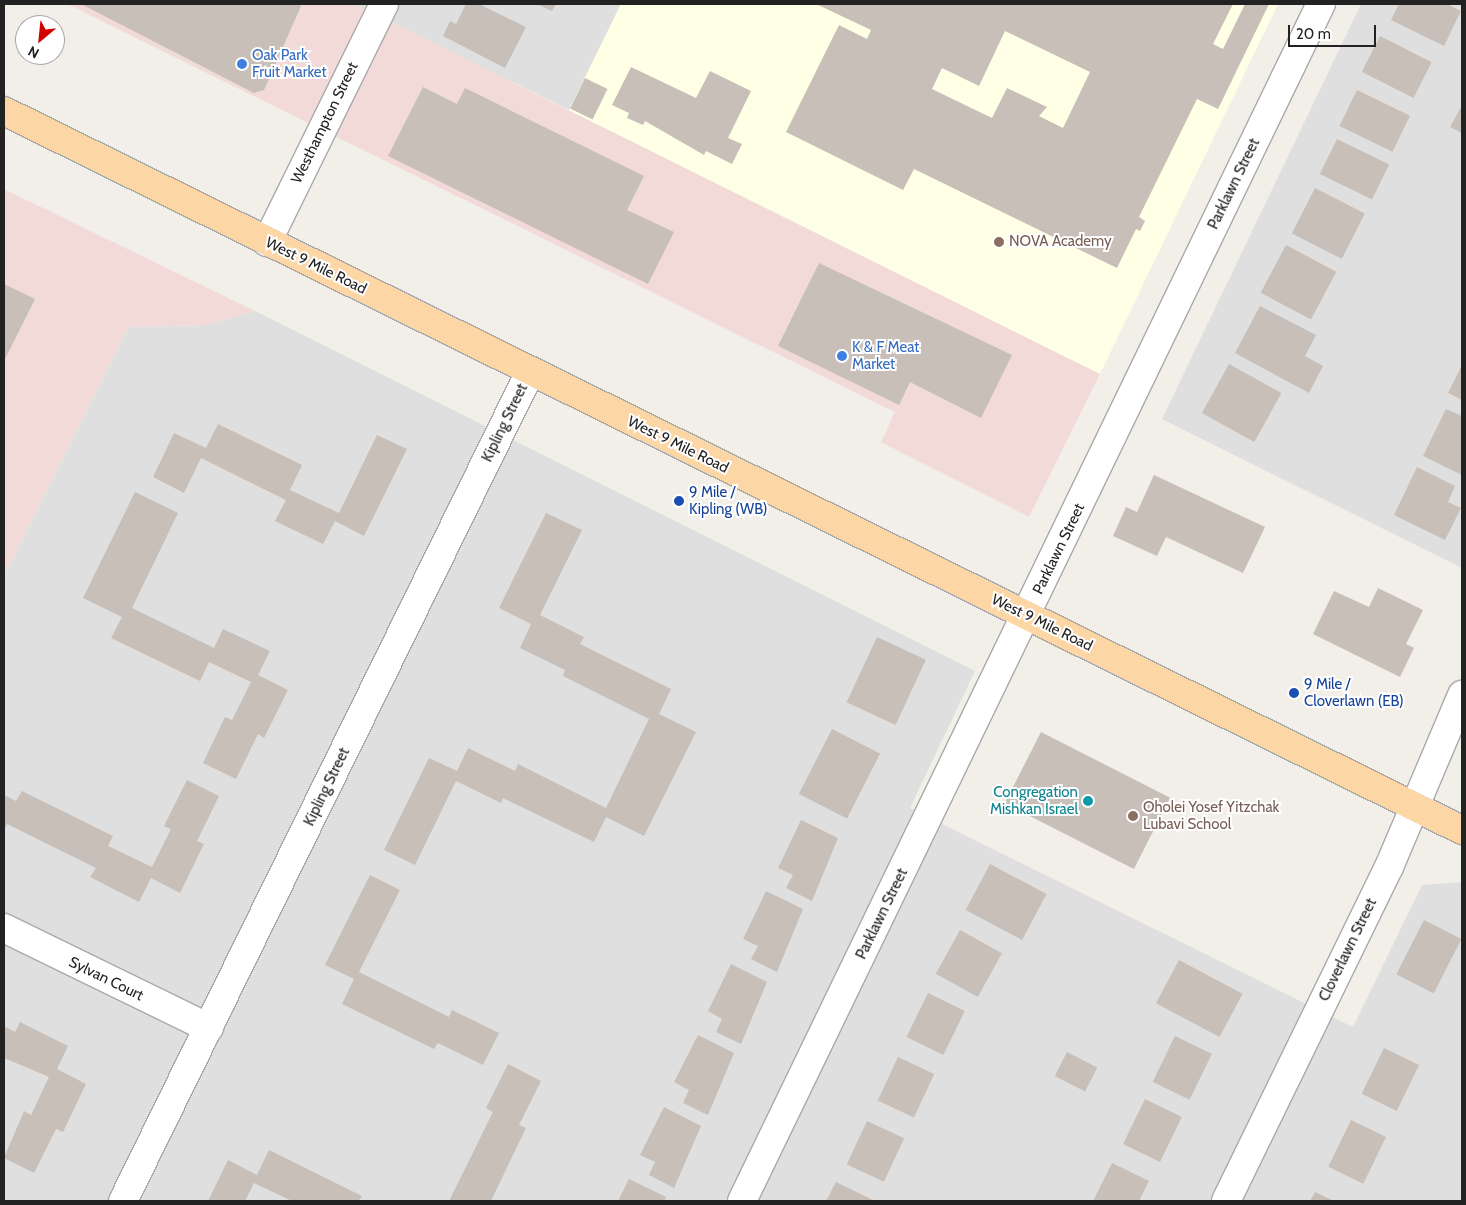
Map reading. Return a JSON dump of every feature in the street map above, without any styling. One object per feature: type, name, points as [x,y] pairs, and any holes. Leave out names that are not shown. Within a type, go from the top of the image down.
[{"type":"main road","name":"West 9 Mile Road","points":[[4,111],[1462,830]]},
{"type":"street","name":"Westhampton Street","points":[[267,242],[384,4]]},
{"type":"street","name":"Parklawn Street","points":[[742,1201],[1028,616],[1321,4]]},
{"type":"street","name":"Kipling Street","points":[[123,1201],[530,372]]},
{"type":"street","name":"Cloverlawn Street","points":[[1226,1201],[1413,806],[1462,695]]},
{"type":"street","name":"Sylvan Court","points":[[4,928],[209,1028]]},
{"type":"shaded area","points":[[67,4],[354,4],[1100,374],[1029,517],[881,442],[895,412]]},
{"type":"shaded area","points":[[354,4],[621,4],[569,110]]},
{"type":"shaded area","name":"NOVA Academy","points":[[621,4],[1278,4],[1100,374],[569,110]]},
{"type":"shaded area","points":[[1361,4],[1462,4],[1462,568],[1162,419]]},
{"type":"shaded area","points":[[4,189],[255,311],[208,325],[128,327],[4,576]]},
{"type":"shaded area","points":[[255,311],[975,671],[910,808],[1353,1027],[1422,885],[1462,882],[1462,1201],[4,1201],[4,576],[128,327],[208,325]]},
{"type":"building","points":[[81,4],[296,4],[301,6],[264,90],[254,93]]},
{"type":"building","points":[[466,4],[479,4],[526,27],[505,68],[443,36],[450,21],[456,24]]},
{"type":"building","points":[[537,4],[556,4],[552,11]]},
{"type":"building","points":[[816,4],[1233,4],[1213,44],[1223,49],[1245,4],[1269,4],[1218,109],[1197,99],[1139,217],[1145,221],[1140,231],[1136,229],[1117,268],[914,169],[903,190],[786,132],[839,25],[867,39],[871,30]],"holes":[[[1005,31],[1090,72],[1063,128],[1039,116],[1047,107],[1007,88],[992,118],[932,89],[942,68],[979,86]]]},
{"type":"building","points":[[1399,4],[1447,4],[1461,11],[1444,46],[1391,20]]},
{"type":"building","points":[[1380,36],[1432,62],[1414,98],[1362,72]]},
{"type":"building","points":[[631,67],[696,98],[710,71],[751,91],[728,138],[742,144],[732,164],[706,151],[704,155],[645,121],[643,125],[627,118],[629,113],[612,105]]},
{"type":"building","points":[[585,78],[607,89],[593,120],[570,109]]},
{"type":"building","points":[[423,87],[457,104],[465,88],[644,176],[627,210],[674,232],[648,284],[388,156]]},
{"type":"building","points":[[1357,90],[1410,116],[1392,152],[1339,126]]},
{"type":"building","points":[[1462,105],[1462,133],[1450,127]]},
{"type":"building","points":[[1337,139],[1389,164],[1372,199],[1320,174]]},
{"type":"building","points":[[1315,188],[1365,213],[1342,259],[1292,233]]},
{"type":"building","points":[[1286,245],[1336,272],[1311,319],[1261,293]]},
{"type":"building","points":[[819,263],[1012,355],[981,418],[910,382],[899,405],[778,346]]},
{"type":"building","points":[[4,284],[35,299],[4,361]]},
{"type":"building","points":[[1260,306],[1316,335],[1305,356],[1323,366],[1309,393],[1235,353]]},
{"type":"building","points":[[1229,364],[1281,393],[1254,442],[1202,413]]},
{"type":"building","points":[[1462,365],[1462,400],[1448,393]]},
{"type":"building","points":[[1446,409],[1462,416],[1462,475],[1423,456]]},
{"type":"building","points":[[218,424],[302,465],[290,490],[339,513],[377,435],[407,449],[364,536],[335,521],[323,544],[275,521],[286,500],[201,458],[184,493],[153,477],[174,433],[206,448]]},
{"type":"building","points":[[1417,467],[1455,486],[1448,502],[1461,508],[1445,540],[1394,515]]},
{"type":"building","points":[[1154,475],[1265,527],[1243,573],[1166,537],[1157,556],[1113,536],[1126,507],[1137,512]]},
{"type":"building","points":[[135,492],[178,513],[132,608],[214,648],[223,629],[270,651],[258,675],[288,690],[264,738],[258,734],[236,779],[203,763],[225,717],[232,720],[251,682],[209,662],[200,681],[111,638],[122,617],[83,598]]},
{"type":"building","points":[[546,513],[582,530],[540,615],[584,637],[580,644],[671,689],[659,714],[696,732],[644,836],[606,817],[594,842],[503,798],[501,803],[456,781],[415,865],[384,850],[429,758],[457,771],[468,748],[515,771],[518,764],[606,808],[649,719],[563,676],[565,670],[520,648],[531,624],[499,608]]},
{"type":"building","points":[[1378,588],[1423,610],[1406,644],[1414,648],[1400,677],[1313,634],[1334,591],[1369,607]]},
{"type":"building","points":[[877,637],[926,660],[896,725],[847,702]]},
{"type":"building","points":[[832,729],[880,754],[847,819],[799,794]]},
{"type":"building","name":"Congregation Mishkan Israel","points":[[1041,732],[1170,798],[1134,869],[1005,803]]},
{"type":"building","points":[[187,780],[219,796],[197,841],[204,844],[180,893],[151,878],[139,902],[90,877],[96,868],[7,824],[4,830],[4,795],[16,801],[22,791],[113,836],[108,846],[152,867],[171,829],[164,826]]},
{"type":"building","points":[[801,820],[838,838],[812,901],[786,888],[793,875],[778,868]]},
{"type":"building","points":[[990,864],[1047,894],[1022,940],[966,910]]},
{"type":"building","points":[[370,875],[400,890],[359,972],[449,1017],[452,1010],[499,1033],[483,1065],[438,1043],[434,1049],[342,1004],[354,979],[325,965]]},
{"type":"building","points":[[766,891],[803,909],[777,972],[751,959],[758,946],[743,939]]},
{"type":"building","points":[[1424,920],[1461,939],[1434,993],[1396,974]]},
{"type":"building","points":[[960,930],[1002,953],[978,997],[936,974]]},
{"type":"building","points":[[1179,960],[1243,994],[1220,1037],[1156,1003]]},
{"type":"building","points":[[731,964],[767,982],[741,1044],[716,1032],[722,1019],[708,1011]]},
{"type":"building","points":[[928,993],[965,1011],[943,1055],[907,1037]]},
{"type":"building","points":[[20,1022],[68,1046],[57,1069],[86,1084],[63,1132],[56,1129],[34,1173],[4,1158],[24,1111],[31,1115],[49,1077],[4,1058],[4,1026],[15,1032]]},
{"type":"building","points":[[698,1035],[734,1053],[708,1115],[683,1103],[689,1090],[674,1082]]},
{"type":"building","points":[[1175,1036],[1212,1054],[1189,1100],[1153,1082]]},
{"type":"building","points":[[1384,1048],[1419,1065],[1397,1111],[1362,1094]]},
{"type":"building","points":[[1067,1052],[1097,1067],[1085,1091],[1055,1076]]},
{"type":"building","points":[[898,1057],[934,1074],[914,1117],[878,1101]]},
{"type":"building","points":[[508,1064],[541,1081],[519,1125],[526,1128],[491,1201],[449,1201],[493,1112],[486,1108]]},
{"type":"building","points":[[1145,1099],[1182,1117],[1160,1162],[1123,1144]]},
{"type":"building","points":[[664,1107],[701,1126],[674,1188],[649,1175],[655,1162],[640,1155]]},
{"type":"building","points":[[1351,1120],[1386,1137],[1363,1184],[1328,1167]]},
{"type":"building","points":[[867,1121],[904,1138],[884,1182],[847,1165]]},
{"type":"building","points":[[269,1150],[362,1196],[359,1201],[292,1201],[254,1183],[245,1201],[208,1201],[228,1160],[257,1175]]},
{"type":"building","points":[[1112,1163],[1149,1181],[1139,1201],[1093,1201]]},
{"type":"building","points":[[629,1179],[666,1197],[664,1201],[618,1201]]},
{"type":"building","points":[[836,1182],[873,1200],[826,1201]]},
{"type":"building","points":[[1315,1192],[1334,1201],[1310,1201]]},
{"type":"place","name":"Oak Park Fruit Market","points":[[242,64]]},
{"type":"place","name":"NOVA Academy","points":[[999,242]]},
{"type":"place","name":"K & F Meat Market","points":[[842,356]]},
{"type":"place","name":"9 Mile / Kipling (WB)","points":[[679,501]]},
{"type":"place","name":"9 Mile / Cloverlawn (EB)","points":[[1294,693]]},
{"type":"place","name":"Congregation Mishkan Israel","points":[[1088,801]]},
{"type":"place","name":"Oholei Yosef Yitzchak Lubavi School","points":[[1133,816]]}]
